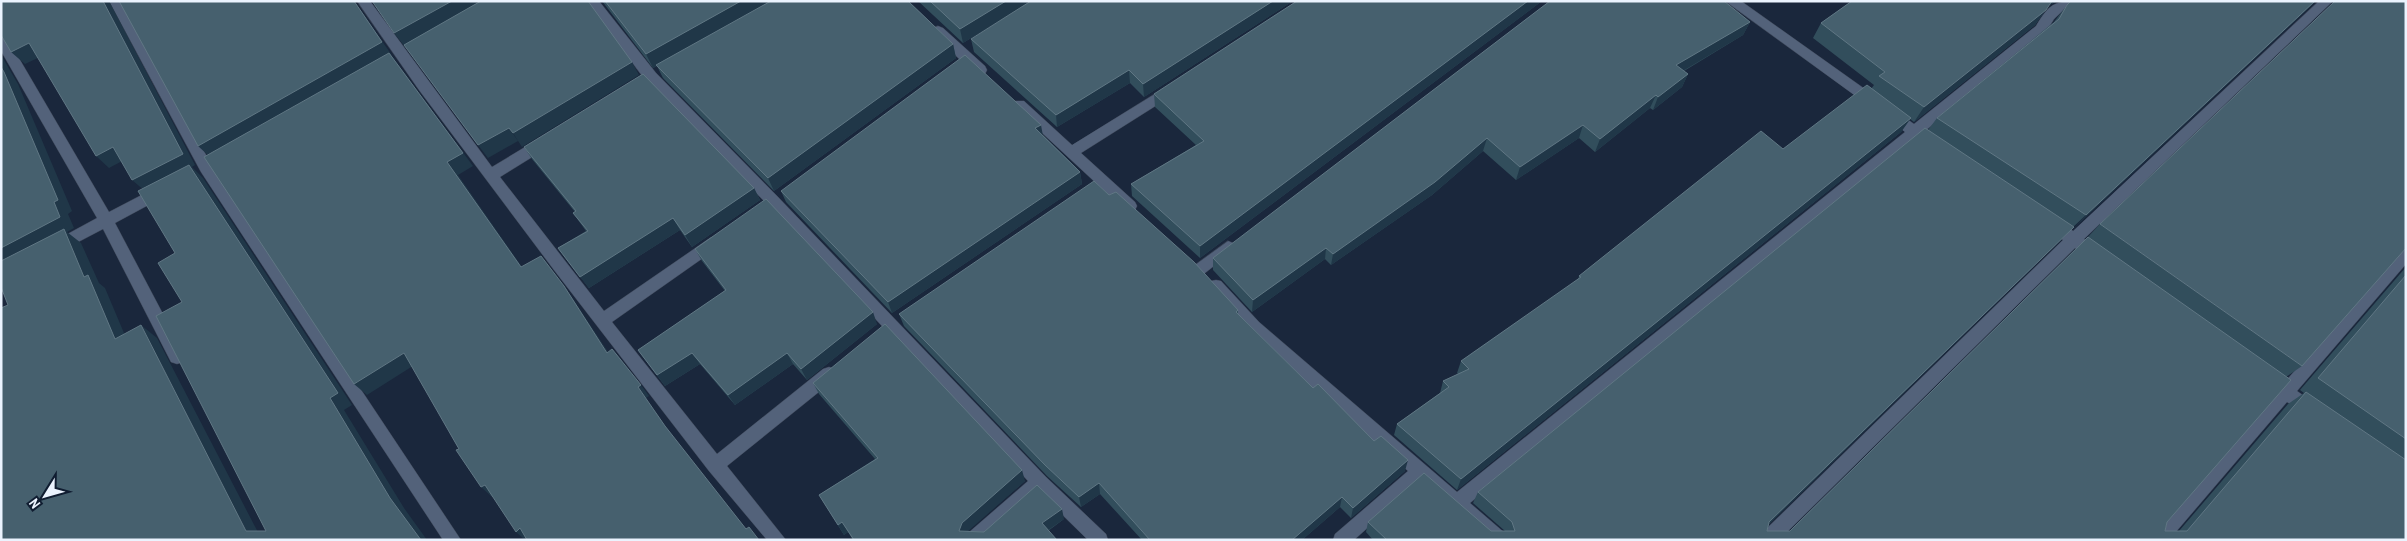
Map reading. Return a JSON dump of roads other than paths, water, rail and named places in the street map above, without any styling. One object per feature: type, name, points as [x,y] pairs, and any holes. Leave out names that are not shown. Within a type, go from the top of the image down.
[{"type":"street","points":[[115,1],[206,168],[453,540]]},
{"type":"street","points":[[363,1],[398,60],[491,175],[715,466],[778,540]]},
{"type":"street","points":[[592,1],[651,77],[777,198],[890,325],[1040,482],[1100,540]]},
{"type":"street","points":[[1731,1],[1946,153]]},
{"type":"street","points":[[1458,502],[2041,29],[2049,16],[2067,1]]},
{"type":"street","points":[[1767,540],[2074,238],[2327,1]]},
{"type":"street","points":[[927,20],[988,77]]},
{"type":"street","points":[[1,39],[106,220],[182,367]]},
{"type":"street","points":[[398,60],[419,48]]},
{"type":"street","points":[[1072,152],[1181,82]]},
{"type":"street","points":[[1009,96],[1143,218]]},
{"type":"street","points":[[491,175],[558,134]]},
{"type":"street","points":[[1085,191],[1101,180]]},
{"type":"street","points":[[45,253],[172,186]]},
{"type":"street","points":[[757,212],[777,198]]},
{"type":"street","points":[[2042,217],[2074,238],[2105,262]]},
{"type":"street","points":[[602,321],[724,235]]},
{"type":"street","points":[[1200,269],[1239,239]]},
{"type":"street","points":[[2158,540],[2406,253]]},
{"type":"street","points":[[1186,256],[1254,327],[1500,540]]},
{"type":"street","points":[[875,337],[906,313]]},
{"type":"street","points":[[715,466],[844,361]]},
{"type":"street","points":[[2255,370],[2326,421]]},
{"type":"street","points":[[1341,540],[1421,470]]},
{"type":"street","points":[[973,540],[1040,482]]}]
